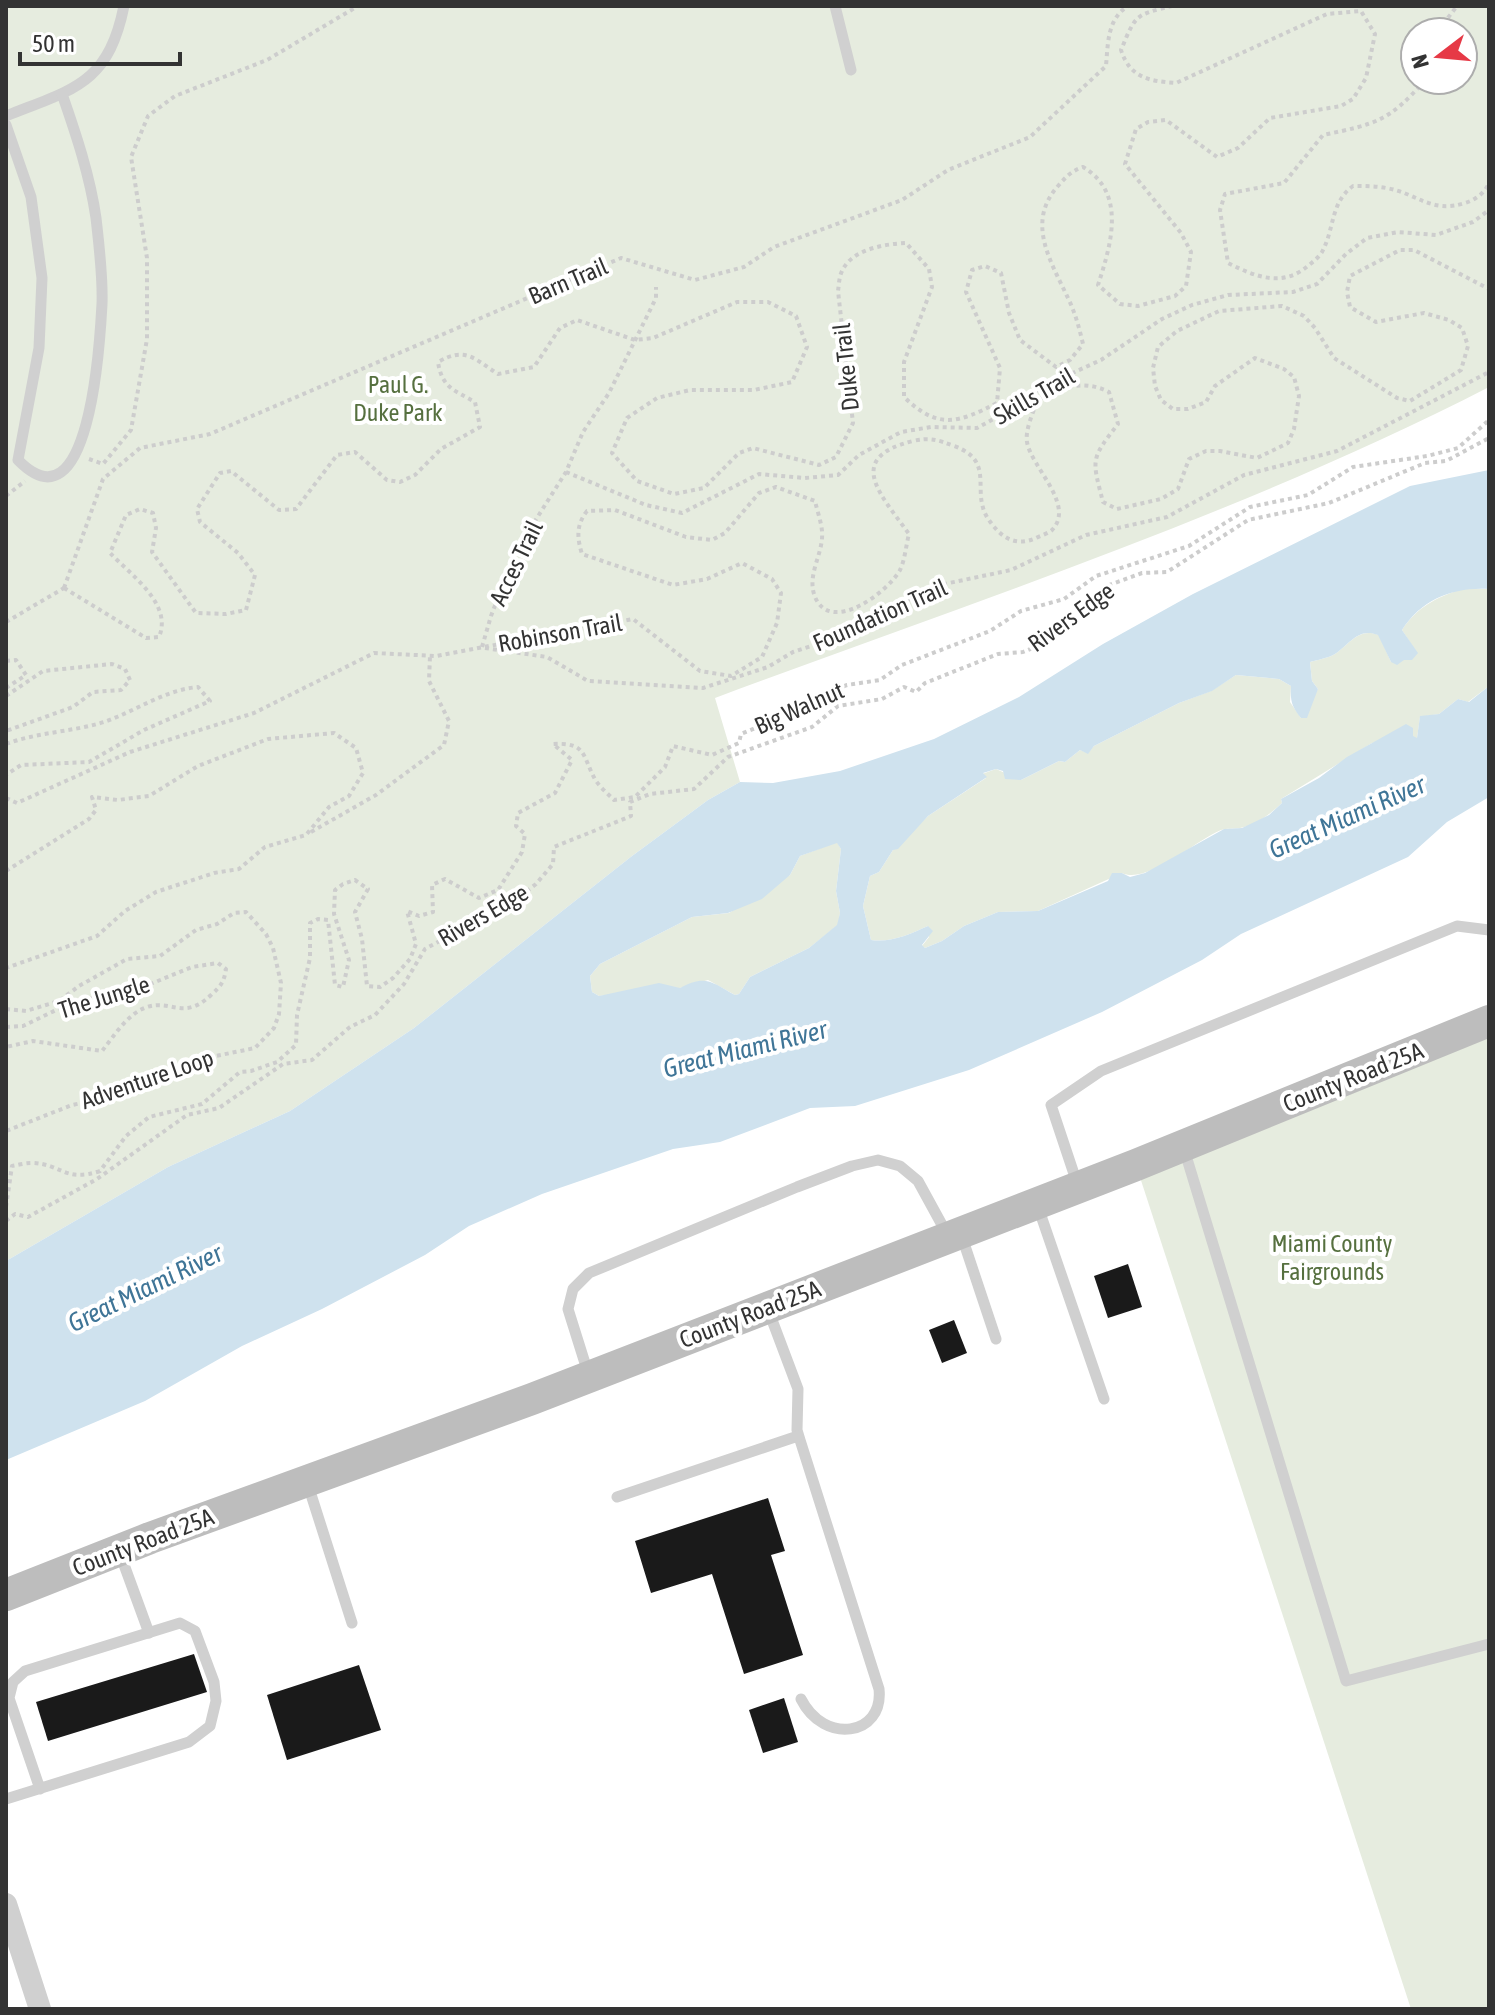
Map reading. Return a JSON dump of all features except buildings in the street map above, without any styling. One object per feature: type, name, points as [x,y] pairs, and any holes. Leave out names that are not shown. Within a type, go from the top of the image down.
[{"type":"main road","name":"County Road 25A","points":[[6,1595],[1037,1204],[1489,1021]]},
{"type":"street","points":[[6,1904],[40,2009]]},
{"type":"lane","points":[[6,116],[78,87],[104,63],[121,24],[124,6]]},
{"type":"lane","points":[[835,6],[851,70]]},
{"type":"lane","points":[[6,125],[31,197],[42,278],[39,348],[18,460],[33,475],[49,477],[63,472],[76,455],[95,390],[102,301],[96,216],[79,143],[62,94]]},
{"type":"lane","points":[[1079,1187],[1051,1105],[1101,1071],[1457,926],[1489,930]]},
{"type":"lane","points":[[1183,1147],[1346,1681],[1489,1644]]},
{"type":"lane","points":[[589,1376],[568,1309],[573,1289],[589,1273],[797,1187],[852,1166],[878,1160],[900,1166],[918,1181],[955,1235],[996,1339]]},
{"type":"lane","points":[[1037,1204],[1104,1399]]},
{"type":"lane","points":[[768,1308],[798,1389],[798,1436],[879,1689],[880,1701],[871,1718],[854,1729],[837,1730],[817,1723],[801,1699]]},
{"type":"lane","points":[[617,1497],[798,1436]]},
{"type":"lane","points":[[307,1481],[352,1623]]},
{"type":"lane","points":[[119,1551],[149,1633]]},
{"type":"lane","points":[[6,1799],[40,1789],[189,1742],[210,1726],[216,1701],[214,1682],[195,1631],[180,1623],[25,1671],[13,1682],[9,1698],[40,1789]]},
{"type":"path","points":[[76,455],[103,464],[131,430],[147,339],[147,258],[131,157],[148,116],[175,96],[267,60],[358,6]]},
{"type":"path","name":"Barn Trail","points":[[64,588],[103,479],[140,448],[210,434],[621,258],[695,280],[744,267],[774,247],[902,200],[948,170],[1030,137],[1106,66],[1109,32],[1119,11],[1128,6]]},
{"type":"path","name":"Duke Trail","points":[[635,340],[653,338],[737,302],[768,302],[796,316],[807,347],[792,382],[754,390],[690,390],[657,398],[627,418],[612,453],[637,481],[674,494],[704,488],[739,453],[753,448],[819,465],[836,457],[853,423],[838,291],[841,272],[851,258],[886,244],[906,243],[929,269],[932,287],[904,362],[904,397],[921,413],[951,422],[997,403],[1000,368],[966,292],[972,270],[985,266],[1001,273],[1009,313],[1020,340],[1056,367],[1070,360],[1083,344],[1079,323],[1047,259],[1042,240],[1046,202],[1072,170],[1083,167],[1095,174],[1109,194],[1113,228],[1098,285],[1120,304],[1138,306],[1175,296],[1186,286],[1191,252],[1174,224],[1125,164],[1136,129],[1148,122],[1166,120],[1217,157],[1238,148],[1270,118],[1341,106],[1353,99],[1366,78],[1375,34],[1361,11],[1327,14],[1176,83],[1149,81],[1126,64],[1121,50],[1132,23],[1140,14],[1172,6]]},
{"type":"path","points":[[1411,96],[1403,106],[1371,125],[1323,135],[1284,183],[1225,194],[1220,210],[1228,263],[1279,280],[1296,276],[1321,255],[1340,195],[1353,186],[1387,188],[1436,207],[1451,208],[1472,201],[1487,189],[1489,183]]},
{"type":"path","name":"Skills Trail","points":[[566,472],[646,505],[682,513],[759,474],[805,478],[838,475],[859,455],[901,432],[931,427],[977,428],[1012,409],[1042,387],[1101,360],[1162,319],[1192,305],[1228,295],[1293,292],[1317,284],[1346,254],[1367,238],[1398,232],[1436,235],[1473,222],[1489,210]]},
{"type":"path","name":"Robinson Trail","points":[[6,798],[17,803],[130,752],[254,713],[374,653],[428,656],[633,619],[700,671],[731,676],[762,657],[777,623],[781,593],[772,579],[742,563],[707,579],[673,585],[582,554],[577,537],[580,520],[587,511],[615,510],[686,537],[712,540],[725,533],[759,493],[776,487],[815,501],[823,533],[811,582],[817,601],[829,610],[847,612],[876,598],[900,570],[909,534],[877,489],[872,472],[879,456],[895,446],[930,437],[969,452],[978,464],[985,515],[1006,540],[1023,543],[1052,530],[1059,515],[1056,497],[1030,453],[1026,438],[1037,401],[1054,390],[1095,385],[1109,392],[1118,424],[1097,451],[1095,469],[1103,502],[1117,509],[1161,499],[1178,489],[1189,459],[1206,451],[1257,458],[1288,443],[1294,429],[1299,396],[1294,377],[1284,369],[1255,358],[1215,386],[1206,402],[1188,409],[1173,409],[1161,400],[1155,386],[1153,368],[1158,347],[1177,331],[1219,311],[1282,306],[1304,316],[1334,358],[1397,398],[1410,401],[1461,370],[1468,346],[1462,328],[1449,320],[1424,313],[1376,322],[1365,317],[1350,307],[1347,292],[1350,276],[1400,250],[1414,250],[1489,289]]},
{"type":"path","name":"Acces Trail","points":[[482,647],[516,551],[566,472],[583,432],[609,393],[656,298],[656,287]]},
{"type":"path","points":[[6,622],[64,588],[146,638],[159,637],[164,626],[160,607],[110,553],[126,515],[140,509],[153,513],[156,528],[152,552],[196,613],[226,614],[246,610],[255,575],[238,553],[200,522],[197,509],[220,473],[231,471],[279,510],[296,509],[337,455],[355,452],[387,480],[400,482],[415,475],[441,449],[480,427],[475,402],[445,386],[438,362],[453,354],[465,353],[498,374],[534,367],[560,328],[577,320],[635,340]]},
{"type":"path","name":"Foundation Trail","points":[[482,647],[547,657],[588,681],[703,688],[768,667],[793,652],[832,639],[935,586],[1011,570],[1086,535],[1167,517],[1244,475],[1337,451],[1489,372]]},
{"type":"path","name":"Big Walnut","points":[[6,1207],[12,1166],[31,1163],[49,1166],[69,1175],[100,1171],[126,1136],[149,1117],[202,1104],[240,1072],[277,1062],[296,1045],[297,1015],[310,958],[310,923],[318,919],[328,920],[335,985],[343,987],[349,960],[334,914],[335,890],[343,884],[355,880],[368,889],[355,912],[362,939],[367,986],[380,987],[410,959],[416,944],[407,911],[419,916],[433,912],[432,885],[445,879],[479,898],[498,890],[522,852],[525,834],[516,826],[518,813],[555,793],[572,760],[553,744],[569,743],[583,752],[597,783],[614,800],[635,797],[665,767],[673,746],[712,755],[739,743],[741,734],[787,715],[801,702],[847,685],[880,680],[902,665],[990,631],[1021,611],[1064,599],[1096,576],[1189,546],[1250,507],[1308,495],[1353,467],[1458,448],[1489,420]]},
{"type":"path","name":"Rivers Edge","points":[[6,1221],[15,1214],[28,1217],[97,1179],[187,1115],[219,1108],[283,1064],[312,1060],[350,1027],[375,1015],[404,984],[425,949],[514,901],[536,884],[553,864],[554,847],[631,816],[630,802],[650,794],[694,789],[728,757],[812,727],[838,706],[882,699],[904,687],[916,692],[925,683],[998,654],[1023,652],[1040,645],[1074,610],[1104,587],[1142,573],[1167,572],[1248,520],[1329,503],[1425,463],[1446,461],[1489,438]]},
{"type":"path","points":[[6,496],[33,475]]},
{"type":"path","points":[[6,968],[97,936],[125,911],[156,892],[214,873],[239,869],[265,847],[306,835],[376,795],[444,745],[449,721],[429,681],[428,656]]},
{"type":"path","points":[[6,661],[16,660],[26,675],[6,688]]},
{"type":"path","points":[[6,696],[43,671],[112,664],[125,669],[130,680],[121,690],[93,692],[73,707],[6,731]]},
{"type":"path","points":[[6,744],[20,738],[103,722],[180,689],[198,687],[210,701],[144,730],[89,762],[21,765],[6,775]]},
{"type":"path","points":[[6,871],[89,819],[96,810],[92,797],[118,800],[149,796],[198,766],[268,739],[334,733],[356,748],[363,773],[349,796],[329,807],[306,835]]},
{"type":"path","name":"Adventure Loop","points":[[6,1009],[26,1011],[59,1001],[127,959],[160,956],[196,930],[217,924],[234,913],[246,912],[266,934],[279,964],[279,1014],[274,1028],[255,1048],[201,1059],[158,1078],[97,1100],[72,1105],[6,1131]]},
{"type":"path","name":"The Jungle","points":[[6,1027],[23,1026],[77,1000],[126,994],[192,967],[218,963],[226,969],[224,983],[204,1002],[190,1009],[147,1007],[126,1021],[102,1051],[33,1041],[6,1047]]},
{"type":"green space","name":"Paul G. Duke Park","points":[[6,6],[1489,6],[1489,387],[1300,476],[1204,516],[715,698],[740,782],[708,800],[632,856],[414,1028],[290,1111],[168,1167],[6,1261]]},
{"type":"green space","points":[[1461,589],[1489,589],[1489,686],[1468,702],[1458,699],[1439,714],[1420,717],[1417,738],[1372,743],[1281,799],[1282,803],[1257,822],[1246,827],[1221,830],[1144,873],[1122,873],[1038,911],[998,912],[964,926],[925,948],[922,946],[929,937],[928,926],[893,939],[871,940],[863,906],[870,876],[879,872],[893,850],[928,816],[986,778],[982,774],[996,769],[1021,780],[1059,761],[1065,762],[1080,750],[1088,753],[1094,746],[1179,703],[1211,691],[1236,675],[1279,679],[1291,686],[1290,702],[1301,718],[1318,689],[1312,681],[1310,662],[1335,654],[1365,633],[1379,635],[1391,662],[1417,653],[1402,630],[1428,604]]},
{"type":"green space","points":[[837,842],[841,849],[836,891],[840,913],[838,925],[809,948],[750,977],[739,994],[735,995],[708,980],[680,988],[599,996],[592,992],[590,976],[600,964],[692,917],[729,913],[790,875],[800,856]]},
{"type":"green space","name":"Miami County Fairgrounds","points":[[1489,1021],[1489,2009],[1411,2009],[1136,1165]]},
{"type":"water","name":"Great Miami River","points":[[1489,470],[1489,589],[1451,593],[1419,610],[1402,630],[1418,653],[1412,660],[1404,660],[1397,665],[1391,662],[1378,635],[1365,633],[1335,654],[1310,662],[1312,681],[1318,689],[1307,718],[1301,718],[1294,707],[1291,686],[1279,679],[1236,675],[1212,691],[1179,703],[1094,746],[1088,754],[1080,750],[1065,762],[1059,761],[1021,780],[1005,779],[1003,771],[996,769],[983,773],[987,777],[928,816],[898,849],[893,850],[879,872],[870,876],[863,906],[871,940],[893,939],[928,926],[933,931],[922,945],[925,948],[964,926],[998,912],[1038,911],[1108,881],[1112,873],[1130,877],[1145,873],[1224,829],[1242,828],[1269,815],[1282,803],[1281,799],[1319,778],[1347,757],[1406,724],[1413,728],[1413,736],[1417,738],[1420,716],[1439,714],[1458,699],[1469,702],[1489,686],[1489,797],[1447,822],[1408,857],[1241,934],[1202,960],[1102,1012],[969,1070],[855,1106],[810,1108],[720,1142],[673,1149],[542,1194],[469,1226],[425,1255],[322,1309],[242,1346],[145,1401],[6,1460],[6,1261],[168,1167],[290,1111],[414,1028],[632,856],[708,800],[740,782],[773,783],[840,771],[934,739],[1019,697],[1103,644],[1193,594],[1410,486]],"holes":[[[837,843],[841,849],[836,891],[840,913],[837,925],[809,948],[750,977],[739,994],[735,995],[708,981],[696,981],[680,988],[659,983],[599,996],[592,992],[590,976],[600,964],[692,917],[728,913],[762,899],[790,875],[800,856]]]}]
